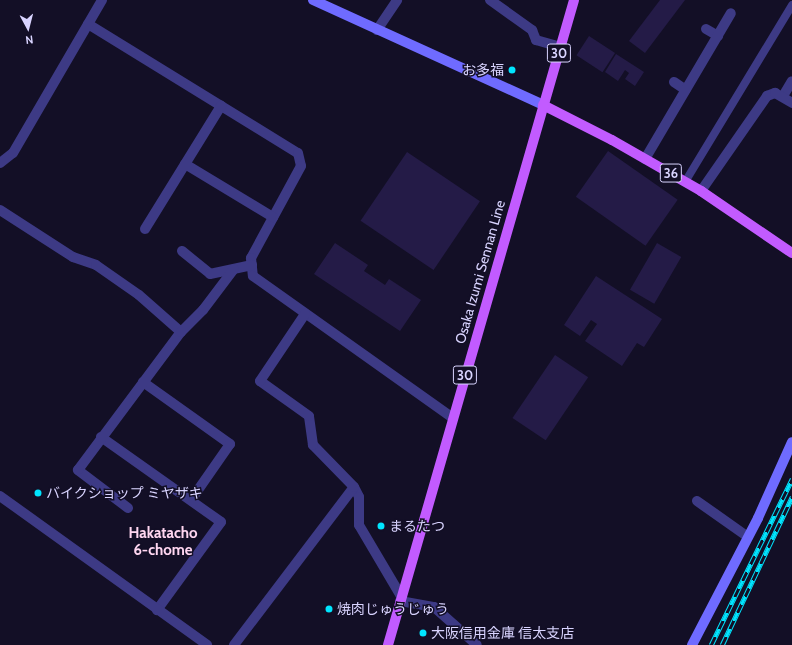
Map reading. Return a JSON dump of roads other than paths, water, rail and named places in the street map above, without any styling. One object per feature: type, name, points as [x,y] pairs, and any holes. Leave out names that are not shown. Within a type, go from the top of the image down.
[{"type":"main road","name":"Osaka Izumi Sennan Line","points":[[388,645],[574,0]]},
{"type":"main road","name":"36","points":[[543,105],[701,191],[792,253]]},
{"type":"street","points":[[0,163],[13,153],[102,0]]},
{"type":"street","points":[[313,0],[543,105]]},
{"type":"street","points":[[377,30],[398,0]]},
{"type":"street","points":[[490,0],[532,30],[536,40],[560,47]]},
{"type":"street","points":[[644,159],[731,13]]},
{"type":"street","points":[[88,24],[298,153],[301,166],[251,258],[253,276],[453,418]]},
{"type":"street","points":[[706,29],[718,36]]},
{"type":"street","points":[[783,96],[792,81]]},
{"type":"street","points":[[674,82],[686,90]]},
{"type":"street","points":[[701,191],[767,96],[775,93],[783,96],[792,103]]},
{"type":"street","points":[[144,229],[221,106]]},
{"type":"street","points":[[185,164],[273,217]]},
{"type":"street","points":[[0,210],[73,257],[96,265],[138,295],[181,332]]},
{"type":"street","points":[[182,251],[210,274],[252,266]]},
{"type":"street","points":[[128,508],[78,470],[101,437],[181,332],[203,310],[234,269]]},
{"type":"street","points":[[305,314],[260,381],[309,416],[313,445],[354,487],[359,497],[359,525],[401,599],[434,607],[466,642],[477,645]]},
{"type":"street","points":[[143,382],[230,444],[191,500]]},
{"type":"street","points":[[101,437],[221,522],[157,610]]},
{"type":"street","points":[[692,645],[748,537],[792,442]]},
{"type":"street","points":[[234,645],[354,487]]},
{"type":"street","points":[[0,496],[207,645]]},
{"type":"street","points":[[696,501],[748,537]]},
{"type":"lane","points":[[685,182],[792,5]]},
{"type":"railway","points":[[711,645],[792,479]]},
{"type":"railway","points":[[722,645],[792,497]]},
{"type":"place","name":"お多福","points":[[512,70]]},
{"type":"place","name":"バイクショップ ミヤザキ","points":[[38,493]]},
{"type":"place","name":"まるたつ","points":[[381,526]]},
{"type":"place","name":"焼肉じゅうじゅう","points":[[329,609]]},
{"type":"place","name":"大阪信用金庫 信太支店","points":[[423,633]]},
{"type":"district","name":"Hakatacho 6-chome","points":[[163,542]]}]
